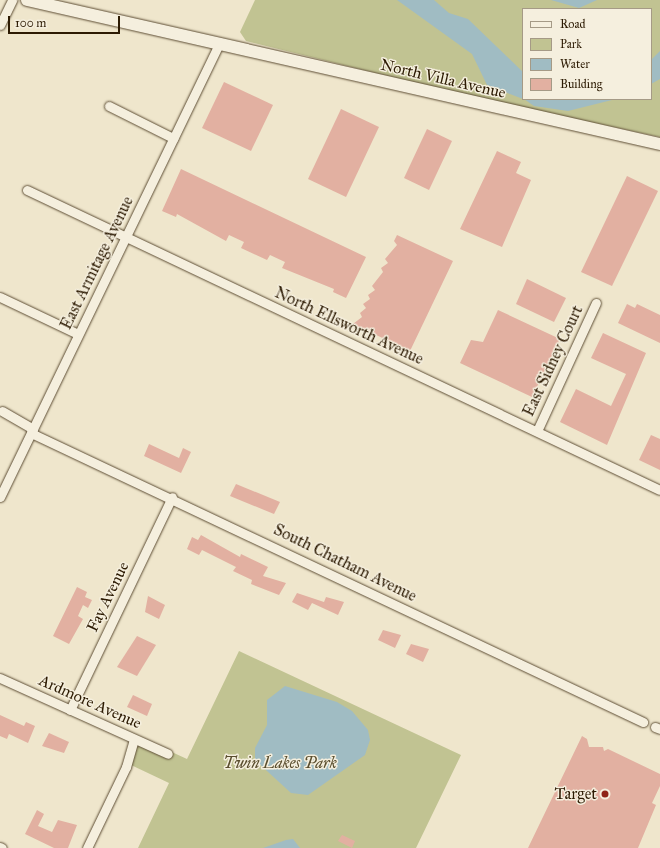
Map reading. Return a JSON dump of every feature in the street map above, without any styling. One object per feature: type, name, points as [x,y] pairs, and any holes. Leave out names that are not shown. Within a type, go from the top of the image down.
[{"type":"main road","name":"North Villa Avenue","points":[[27,0],[220,42],[660,144]]},
{"type":"street","points":[[0,25],[12,0]]},
{"type":"street","name":"East Armitage Avenue","points":[[0,497],[220,42]]},
{"type":"street","points":[[109,106],[174,138]]},
{"type":"street","name":"North Ellsworth Avenue","points":[[26,190],[660,490]]},
{"type":"street","points":[[0,297],[78,334]]},
{"type":"street","name":"East Sidney Court","points":[[537,431],[596,304]]},
{"type":"street","name":"South Chatham Avenue","points":[[2,411],[32,431],[643,722]]},
{"type":"street","name":"Fay Avenue","points":[[70,710],[172,497]]},
{"type":"street","name":"Ardmore Avenue","points":[[0,678],[168,754]]},
{"type":"street","points":[[87,848],[126,767],[134,739]]},
{"type":"green space","points":[[255,0],[660,0],[660,137],[477,98],[246,41],[240,32]]},
{"type":"green space","name":"Twin Lakes Park","points":[[239,651],[461,755],[416,848],[138,848],[169,783],[131,765],[139,737],[187,759]]},
{"type":"water","points":[[397,0],[434,0],[449,13],[468,19],[522,71],[522,99],[487,85],[472,54]]},
{"type":"water","points":[[551,0],[597,0],[579,8]]},
{"type":"water","points":[[660,51],[660,79],[652,83],[652,59]]},
{"type":"water","points":[[525,100],[612,100],[568,111],[534,106]]},
{"type":"water","points":[[285,686],[337,702],[352,711],[368,730],[370,740],[365,755],[308,795],[291,793],[255,760],[255,748],[267,725],[267,700]]},
{"type":"water","points":[[293,839],[300,848],[263,848],[286,840]]},
{"type":"building","points":[[224,82],[273,105],[251,151],[202,128]]},
{"type":"building","points":[[341,109],[379,127],[346,197],[308,179]]},
{"type":"building","points":[[427,129],[452,141],[429,190],[404,178]]},
{"type":"building","points":[[497,151],[521,162],[516,173],[531,180],[502,247],[460,229]]},
{"type":"building","points":[[181,169],[366,257],[346,298],[333,292],[334,289],[282,268],[285,262],[270,255],[267,260],[241,248],[244,242],[229,235],[226,241],[177,214],[176,217],[162,211]]},
{"type":"building","points":[[627,176],[658,191],[612,286],[581,272]]},
{"type":"building","points":[[397,235],[453,261],[410,351],[353,324],[362,317],[360,313],[366,308],[363,304],[370,299],[368,295],[375,290],[372,286],[383,272],[381,268],[388,263],[385,259],[397,245],[394,241]]},
{"type":"building","points":[[527,279],[566,298],[554,322],[516,304]]},
{"type":"building","points":[[627,304],[635,308],[637,304],[660,315],[660,343],[618,323]]},
{"type":"building","points":[[498,310],[560,339],[532,397],[460,363],[471,340],[483,342]]},
{"type":"building","points":[[603,333],[646,353],[607,445],[560,422],[576,389],[611,406],[626,374],[591,358]]},
{"type":"building","points":[[651,435],[660,439],[660,470],[639,460]]},
{"type":"building","points":[[149,444],[179,458],[183,448],[191,452],[181,473],[144,456]]},
{"type":"building","points":[[236,484],[280,502],[274,514],[230,496]]},
{"type":"building","points":[[201,535],[240,557],[241,554],[268,567],[263,576],[286,583],[279,595],[251,584],[252,580],[233,571],[236,567],[202,550],[199,555],[187,549],[192,537],[198,540]]},
{"type":"building","points":[[77,587],[87,592],[85,597],[92,600],[88,608],[83,605],[78,616],[83,619],[69,644],[53,636]]},
{"type":"building","points":[[297,593],[324,602],[326,597],[344,602],[338,615],[312,603],[308,610],[292,602]]},
{"type":"building","points":[[148,596],[165,605],[159,619],[145,612]]},
{"type":"building","points":[[383,630],[401,635],[395,648],[378,640]]},
{"type":"building","points":[[137,636],[156,645],[137,676],[117,667]]},
{"type":"building","points":[[411,644],[429,649],[423,662],[406,654]]},
{"type":"building","points":[[133,695],[152,704],[147,716],[127,707]]},
{"type":"building","points":[[0,715],[24,726],[26,722],[35,726],[28,743],[9,734],[7,739],[0,736]]},
{"type":"building","points":[[49,733],[69,742],[64,753],[42,746]]},
{"type":"building","name":"Target","points":[[582,736],[587,739],[589,747],[603,747],[604,751],[608,749],[660,774],[660,786],[652,803],[656,805],[638,848],[528,848]]},
{"type":"building","points":[[37,810],[44,814],[38,826],[52,832],[58,820],[77,825],[68,848],[54,848],[25,834]]},
{"type":"building","points":[[342,835],[355,841],[352,848],[338,841]]},
{"type":"place","name":"Target","points":[[605,794]]}]
